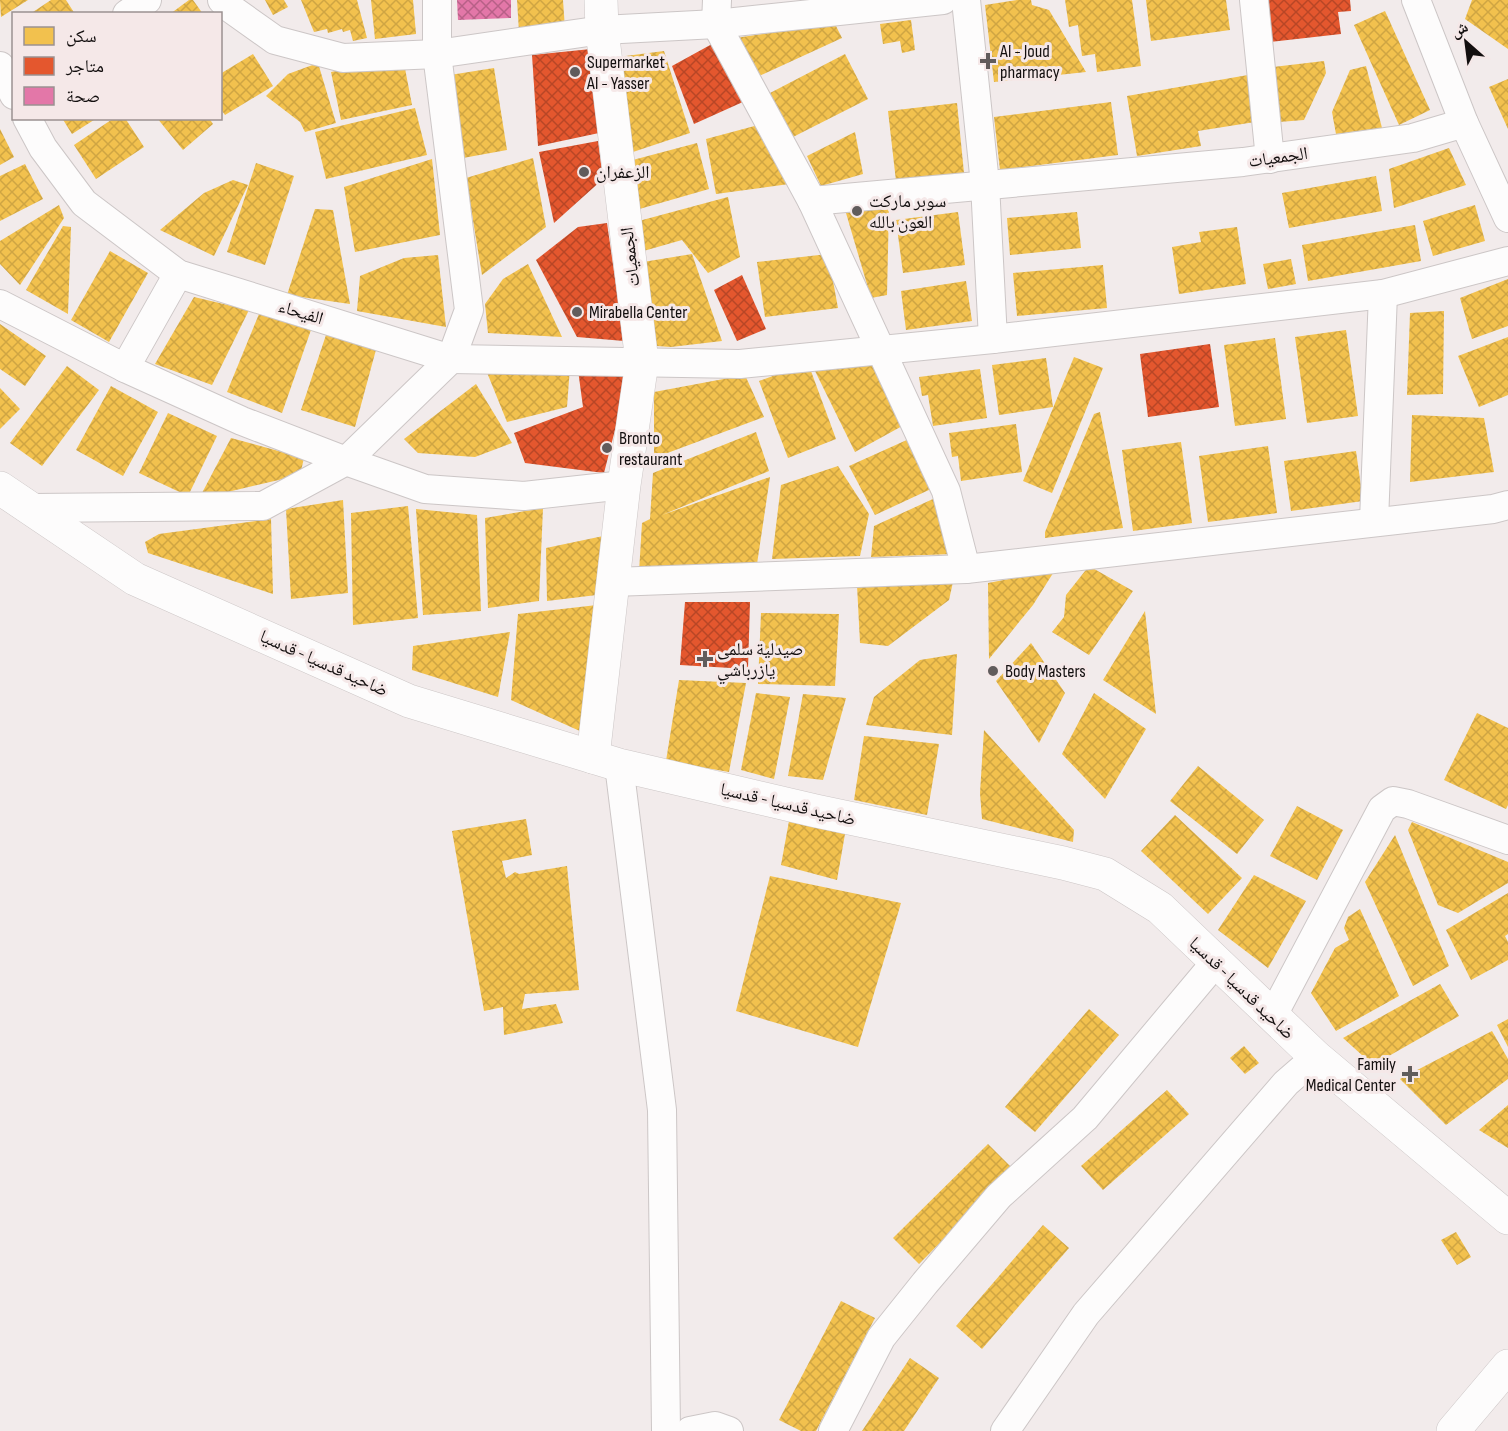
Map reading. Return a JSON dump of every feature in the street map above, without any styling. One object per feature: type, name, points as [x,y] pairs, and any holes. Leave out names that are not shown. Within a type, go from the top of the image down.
[{"type":"main road","name":"الجمعيات","points":[[601,15],[642,362],[613,582],[606,761]]},
{"type":"main road","name":"ضاحيد قدسيا - قدسيا","points":[[0,488],[135,579],[398,697],[606,761],[816,811],[1063,863],[1105,874],[1160,908],[1316,1057],[1508,1218]]},
{"type":"main road","points":[[1453,1431],[1508,1366]]},
{"type":"street","points":[[130,12],[147,0]]},
{"type":"street","points":[[222,0],[275,40],[344,58],[437,54],[601,15],[717,12],[943,0]]},
{"type":"street","points":[[32,508],[263,506],[346,460],[451,359],[469,310],[437,54],[437,0]]},
{"type":"street","points":[[966,0],[985,184],[993,339]]},
{"type":"street","points":[[1254,0],[1270,159]]},
{"type":"street","points":[[1416,0],[1464,123],[1508,218]]},
{"type":"street","points":[[717,12],[812,201],[946,491],[966,569]]},
{"type":"street","name":"الفيحاء","points":[[28,120],[43,148],[84,203],[178,274],[451,359],[642,362]]},
{"type":"street","name":"الجمعيات","points":[[812,201],[1270,159],[1413,138],[1464,123]]},
{"type":"street","points":[[642,362],[740,364],[993,339],[1383,294],[1508,261]]},
{"type":"street","points":[[125,368],[178,274]]},
{"type":"street","points":[[1374,521],[1383,294]]},
{"type":"street","points":[[0,304],[125,368],[242,421],[425,489],[525,496],[624,485]]},
{"type":"street","points":[[613,582],[966,569],[1493,509],[1508,505]]},
{"type":"street","points":[[606,761],[662,1110],[666,1431]]},
{"type":"street","points":[[1272,1017],[1382,810],[1393,801],[1408,804],[1508,840]]},
{"type":"street","points":[[833,1431],[881,1338],[925,1283],[999,1196],[1085,1118],[1215,963]]},
{"type":"street","points":[[1005,1431],[1086,1314],[1286,1083],[1316,1057]]},
{"type":"street","points":[[690,1431],[715,1426],[729,1431]]},
{"type":"building: سكن","points":[[0,0],[28,0],[1,17]]},
{"type":"building: سكن","points":[[51,0],[66,0],[74,12],[33,12]]},
{"type":"building: سكن","points":[[189,0],[193,0],[202,12],[173,12]]},
{"type":"building: سكن","points":[[265,0],[284,0],[288,7],[273,15]]},
{"type":"building: سكن","points":[[301,0],[357,0],[367,38],[353,41],[350,30],[343,32],[342,29],[328,33],[327,29],[314,32]]},
{"type":"building: سكن","points":[[371,0],[413,0],[416,34],[375,39]]},
{"type":"building: سكن","points":[[517,0],[563,0],[565,29],[519,32]]},
{"type":"building: سكن","points":[[1031,0],[1032,5],[1049,10],[1086,72],[994,82],[985,5]]},
{"type":"building: سكن","points":[[1065,0],[1132,0],[1141,66],[1097,72],[1095,54],[1082,56],[1078,25],[1069,27]]},
{"type":"building: سكن","points":[[1146,0],[1226,0],[1230,30],[1151,41]]},
{"type":"building: سكن","points":[[1472,0],[1508,0],[1508,49],[1465,19]]},
{"type":"building: سكن","points":[[1385,11],[1430,110],[1399,125],[1354,25]]},
{"type":"building: سكن","points":[[832,18],[842,38],[755,78],[735,38],[815,26]]},
{"type":"building: سكن","points":[[911,20],[915,50],[902,53],[900,41],[883,44],[880,24]]},
{"type":"building: سكن","points":[[664,51],[690,133],[630,153],[618,57]]},
{"type":"building: سكن","points":[[253,54],[273,86],[225,115],[222,111],[222,73]]},
{"type":"building: سكن","points":[[845,54],[868,99],[793,137],[770,93]]},
{"type":"building: سكن","points":[[403,58],[412,105],[341,120],[331,72]]},
{"type":"building: سكن","points":[[1324,61],[1326,73],[1304,120],[1279,122],[1273,67]]},
{"type":"building: سكن","points":[[318,63],[336,123],[305,132],[300,122],[266,96],[288,74]]},
{"type":"building: سكن","points":[[1366,66],[1382,128],[1336,134],[1332,112],[1350,70]]},
{"type":"building: سكن","points":[[494,68],[507,150],[463,158],[450,75]]},
{"type":"building: سكن","points":[[1248,75],[1255,122],[1198,131],[1201,146],[1137,156],[1127,96]]},
{"type":"building: سكن","points":[[1508,79],[1508,129],[1489,87]]},
{"type":"building: سكن","points":[[1111,102],[1118,155],[1000,170],[994,117]]},
{"type":"building: سكن","points":[[957,103],[964,173],[896,181],[888,111]]},
{"type":"building: سكن","points":[[415,108],[427,155],[326,179],[315,132]]},
{"type":"building: سكن","points":[[63,120],[94,120],[72,134]]},
{"type":"building: سكن","points":[[111,120],[126,120],[144,147],[96,179],[74,145]]},
{"type":"building: سكن","points":[[159,120],[210,120],[213,124],[183,150]]},
{"type":"building: سكن","points":[[762,124],[789,184],[716,194],[706,139]]},
{"type":"building: سكن","points":[[0,129],[14,157],[0,165]]},
{"type":"building: سكن","points":[[855,132],[863,174],[821,186],[807,156]]},
{"type":"building: سكن","points":[[697,143],[709,189],[636,210],[629,161]]},
{"type":"building: سكن","points":[[1449,148],[1466,185],[1394,208],[1389,169]]},
{"type":"building: سكن","points":[[533,158],[546,227],[482,275],[466,178]]},
{"type":"building: سكن","points":[[432,159],[440,235],[355,252],[344,187]]},
{"type":"building: سكن","points":[[256,163],[294,176],[265,265],[227,252]]},
{"type":"building: سكن","points":[[25,164],[43,199],[0,221],[0,176]]},
{"type":"building: سكن","points":[[1376,176],[1382,211],[1289,228],[1282,193]]},
{"type":"building: سكن","points":[[233,180],[248,185],[214,256],[160,230],[204,193]]},
{"type":"building: سكن","points":[[728,197],[740,257],[708,273],[682,240],[640,252],[635,222]]},
{"type":"building: سكن","points":[[59,205],[64,218],[20,285],[0,264],[0,241]]},
{"type":"building: سكن","points":[[1475,205],[1485,241],[1433,256],[1423,221]]},
{"type":"building: سكن","points":[[889,206],[887,295],[871,298],[846,213]]},
{"type":"building: سكن","points":[[315,209],[333,210],[350,304],[287,295]]},
{"type":"building: سكن","points":[[958,212],[965,265],[903,273],[896,220]]},
{"type":"building: سكن","points":[[1077,212],[1081,248],[1010,255],[1007,218]]},
{"type":"building: سكن","points":[[1415,225],[1421,261],[1308,281],[1302,245]]},
{"type":"building: سكن","points":[[63,226],[71,227],[68,314],[26,290]]},
{"type":"building: سكن","points":[[1237,227],[1246,284],[1179,294],[1172,247],[1201,242],[1199,232]]},
{"type":"building: سكن","points":[[110,251],[148,273],[109,342],[71,320]]},
{"type":"building: سكن","points":[[692,254],[722,341],[671,347],[657,346],[649,330],[643,262]]},
{"type":"building: سكن","points":[[828,254],[838,308],[765,317],[757,262]]},
{"type":"building: سكن","points":[[438,255],[446,327],[357,311],[360,276],[404,258]]},
{"type":"building: سكن","points":[[1291,259],[1296,284],[1268,289],[1263,264]]},
{"type":"building: سكن","points":[[528,264],[562,337],[488,333],[485,304],[503,279]]},
{"type":"building: سكن","points":[[1103,265],[1107,308],[1017,316],[1013,273]]},
{"type":"building: سكن","points":[[1508,279],[1508,326],[1472,339],[1460,298]]},
{"type":"building: سكن","points":[[966,281],[972,321],[906,330],[901,291]]},
{"type":"building: سكن","points":[[194,297],[249,310],[212,385],[155,364]]},
{"type":"building: سكن","points":[[1444,311],[1443,394],[1407,395],[1410,313]]},
{"type":"building: سكن","points":[[259,314],[312,327],[282,413],[227,392]]},
{"type":"building: سكن","points":[[0,324],[46,356],[25,386],[0,369]]},
{"type":"building: سكن","points":[[1346,330],[1358,416],[1307,423],[1295,337]]},
{"type":"building: سكن","points":[[326,335],[377,346],[355,427],[301,410]]},
{"type":"building: سكن","points":[[1508,337],[1508,395],[1479,407],[1458,356]]},
{"type":"building: سكن","points":[[1275,338],[1286,419],[1235,426],[1224,345]]},
{"type":"building: سكن","points":[[1074,357],[1103,368],[1052,493],[1023,481]]},
{"type":"building: سكن","points":[[873,358],[904,425],[855,452],[815,371]]},
{"type":"building: سكن","points":[[1046,358],[1053,407],[999,415],[992,365]]},
{"type":"building: سكن","points":[[808,363],[836,439],[788,458],[759,381]]},
{"type":"building: سكن","points":[[67,366],[99,390],[42,466],[10,443]]},
{"type":"building: سكن","points":[[570,367],[567,407],[507,422],[486,370]]},
{"type":"building: سكن","points":[[980,369],[987,418],[933,426],[928,395],[922,396],[919,377]]},
{"type":"building: سكن","points":[[745,375],[764,417],[654,458],[654,392]]},
{"type":"building: سكن","points":[[476,384],[512,443],[475,457],[418,453],[404,439]]},
{"type":"building: سكن","points":[[111,386],[158,412],[123,476],[76,450]]},
{"type":"building: سكن","points":[[0,388],[20,409],[0,429]]},
{"type":"building: سكن","points":[[1100,412],[1123,528],[1045,538],[1045,532],[1094,414]]},
{"type":"building: سكن","points":[[168,413],[217,436],[188,496],[139,473]]},
{"type":"building: سكن","points":[[1412,415],[1484,418],[1494,472],[1410,482]]},
{"type":"building: سكن","points":[[1016,424],[1022,472],[961,481],[958,456],[952,457],[949,433]]},
{"type":"building: سكن","points":[[756,432],[769,471],[662,515],[770,477],[757,564],[639,572],[642,523],[650,519],[653,473]]},
{"type":"building: سكن","points":[[231,438],[304,458],[300,475],[219,494],[202,493]]},
{"type":"building: سكن","points":[[909,439],[931,489],[875,515],[849,466]]},
{"type":"building: سكن","points":[[1181,442],[1192,523],[1133,531],[1122,450]]},
{"type":"building: سكن","points":[[1268,446],[1277,513],[1208,522],[1199,456]]},
{"type":"building: سكن","points":[[1356,451],[1363,501],[1291,511],[1284,461]]},
{"type":"building: سكن","points":[[838,466],[869,514],[860,556],[772,559],[781,485]]},
{"type":"building: سكن","points":[[933,499],[953,554],[871,557],[874,526]]},
{"type":"building: سكن","points":[[343,500],[348,593],[291,599],[286,509]]},
{"type":"building: سكن","points":[[408,506],[418,618],[353,625],[351,513]]},
{"type":"building: سكن","points":[[543,508],[539,601],[488,608],[485,518]]},
{"type":"building: سكن","points":[[416,509],[477,515],[481,611],[423,615]]},
{"type":"building: سكن","points":[[271,519],[273,594],[148,553],[145,542],[159,534]]},
{"type":"building: سكن","points":[[608,535],[605,594],[547,601],[546,548]]},
{"type":"building: سكن","points":[[1089,566],[1133,591],[1089,655],[1052,632],[1064,617],[1066,595]]},
{"type":"building: سكن","points":[[1055,570],[1033,605],[989,659],[988,583]]},
{"type":"building: سكن","points":[[953,582],[949,600],[888,646],[860,643],[857,585]]},
{"type":"building: سكن","points":[[597,605],[582,732],[511,700],[518,614]]},
{"type":"building: سكن","points":[[1145,611],[1156,714],[1103,680]]},
{"type":"building: سكن","points":[[761,613],[839,614],[835,686],[758,684]]},
{"type":"building: سكن","points":[[510,632],[498,697],[412,670],[413,646]]},
{"type":"building: سكن","points":[[1031,643],[1065,693],[1039,743],[996,681]]},
{"type":"building: سكن","points":[[957,654],[952,735],[866,725],[874,697],[920,660]]},
{"type":"building: سكن","points":[[679,680],[746,683],[729,772],[666,761]]},
{"type":"building: سكن","points":[[756,693],[790,697],[774,779],[741,770]]},
{"type":"building: سكن","points":[[1094,693],[1146,729],[1105,799],[1062,754]]},
{"type":"building: سكن","points":[[803,694],[846,698],[823,780],[788,776]]},
{"type":"building: سكن","points":[[1477,713],[1508,728],[1508,805],[1506,809],[1444,780]]},
{"type":"building: سكن","points":[[984,730],[1074,830],[1073,842],[982,819],[980,793]]},
{"type":"building: سكن","points":[[864,736],[939,744],[927,815],[854,800]]},
{"type":"building: سكن","points":[[1198,766],[1264,820],[1237,854],[1170,801]]},
{"type":"building: سكن","points":[[1297,806],[1343,830],[1317,880],[1270,856]]},
{"type":"building: سكن","points":[[1175,815],[1242,878],[1208,914],[1141,851]]},
{"type":"building: سكن","points":[[526,819],[532,855],[502,861],[506,878],[515,872],[519,874],[567,866],[579,990],[525,994],[522,1009],[556,1004],[563,1023],[504,1035],[503,1007],[484,1011],[452,831]]},
{"type":"building: سكن","points":[[789,821],[845,834],[837,880],[781,865]]},
{"type":"building: سكن","points":[[1412,822],[1508,862],[1508,883],[1458,913],[1438,905],[1408,830]]},
{"type":"building: سكن","points":[[1395,835],[1449,966],[1413,986],[1365,882]]},
{"type":"building: سكن","points":[[1254,875],[1306,901],[1268,968],[1218,930]]},
{"type":"building: سكن","points":[[770,876],[901,903],[858,1047],[736,1011]]},
{"type":"building: سكن","points":[[1508,893],[1508,934],[1505,936],[1508,942],[1508,960],[1471,980],[1446,930]]},
{"type":"building: سكن","points":[[1360,909],[1399,996],[1336,1031],[1311,993],[1335,948],[1349,940],[1344,928],[1348,917]]},
{"type":"building: سكن","points":[[1440,984],[1459,1016],[1373,1065],[1343,1038]]},
{"type":"building: سكن","points":[[1089,1009],[1119,1035],[1035,1132],[1005,1107]]},
{"type":"building: سكن","points":[[1508,1019],[1508,1047],[1497,1025]]},
{"type":"building: سكن","points":[[1492,1031],[1508,1059],[1508,1079],[1446,1125],[1400,1079]]},
{"type":"building: سكن","points":[[1244,1046],[1259,1063],[1245,1074],[1230,1058]]},
{"type":"building: سكن","points":[[1167,1090],[1189,1114],[1103,1190],[1081,1166]]},
{"type":"building: سكن","points":[[1508,1105],[1508,1148],[1479,1130]]},
{"type":"building: سكن","points":[[988,1144],[1013,1169],[919,1264],[893,1238]]},
{"type":"building: سكن","points":[[1043,1225],[1069,1248],[982,1349],[956,1326]]},
{"type":"building: سكن","points":[[1456,1232],[1471,1257],[1457,1265],[1441,1240]]},
{"type":"building: سكن","points":[[841,1301],[875,1318],[816,1431],[801,1431],[779,1420]]},
{"type":"building: سكن","points":[[910,1358],[939,1378],[904,1431],[862,1431]]},
{"type":"building: متاجر","points":[[1265,0],[1350,0],[1351,11],[1338,12],[1341,34],[1270,42]]},
{"type":"building: متاجر","points":[[712,44],[745,101],[694,124],[672,66]]},
{"type":"building: متاجر","points":[[591,49],[599,133],[538,146],[532,55]]},
{"type":"building: متاجر","points":[[598,141],[603,179],[554,223],[539,152]]},
{"type":"building: متاجر","points":[[607,223],[624,341],[577,337],[536,260],[578,227]]},
{"type":"building: متاجر","points":[[742,275],[766,329],[737,341],[714,290]]},
{"type":"building: متاجر","points":[[1210,344],[1219,407],[1148,417],[1140,354]]},
{"type":"building: متاجر","points":[[578,370],[629,375],[604,473],[525,463],[514,433],[583,407]]},
{"type":"building: متاجر","points":[[685,602],[750,602],[748,669],[680,665]]},
{"type":"building: صحة","points":[[457,0],[511,0],[511,18],[458,20]]},
{"type":"place","name":"Al - Joud pharmacy","points":[[988,61]]},
{"type":"place","name":"Supermarket Al - Yasser","points":[[575,72]]},
{"type":"place","name":"الزعفران","points":[[584,172]]},
{"type":"place","name":"سوبر ماركت العون بالله","points":[[857,211]]},
{"type":"place","name":"Mirabella Center","points":[[577,312]]},
{"type":"place","name":"Bronto restaurant","points":[[607,448]]},
{"type":"place","name":"صيدلية سلمى يازرباشي","points":[[705,659]]},
{"type":"place","name":"Body Masters","points":[[993,671]]},
{"type":"place","name":"Family Medical Center","points":[[1410,1074]]}]
